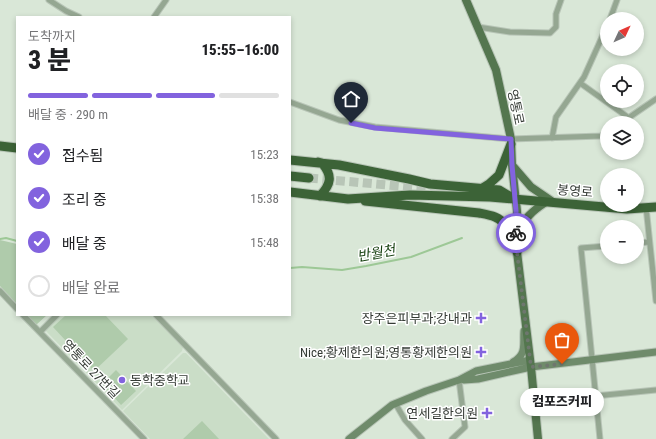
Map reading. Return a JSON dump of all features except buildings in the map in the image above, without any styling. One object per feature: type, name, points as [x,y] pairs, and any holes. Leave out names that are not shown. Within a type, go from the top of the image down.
[{"type":"highway","points":[[481,189],[499,175],[511,142]]},
{"type":"highway","points":[[0,146],[16,148]]},
{"type":"highway","points":[[291,160],[322,163],[329,172],[330,184],[320,196]]},
{"type":"highway","points":[[312,162],[339,165],[430,184],[499,190],[516,200]]},
{"type":"highway","points":[[291,176],[309,178]]},
{"type":"highway","points":[[291,192],[380,204],[479,213],[494,216],[500,220],[508,230],[517,252]]},
{"type":"highway","name":"봉영로","points":[[348,199],[410,195],[490,197],[627,209],[656,207]]},
{"type":"main road","name":"영통로","points":[[466,0],[496,70],[511,142],[516,200],[517,252],[526,321],[538,439]]},
{"type":"main road","points":[[512,165],[530,187],[550,202],[535,209],[525,219],[516,234]]},
{"type":"street","points":[[49,0],[77,16]]},
{"type":"street","points":[[155,16],[166,0]]},
{"type":"street","points":[[478,27],[510,32],[550,33],[556,27],[556,14],[561,0]]},
{"type":"street","points":[[613,12],[617,0]]},
{"type":"street","points":[[552,138],[556,117],[580,83],[600,42]]},
{"type":"street","points":[[580,83],[626,116]]},
{"type":"street","points":[[632,116],[656,99]]},
{"type":"street","points":[[291,102],[339,120],[375,128],[511,142],[552,138],[600,136]]},
{"type":"street","points":[[646,207],[656,301]]},
{"type":"street","points":[[644,242],[649,242]]},
{"type":"street","points":[[600,247],[581,248],[600,439]]},
{"type":"street","points":[[0,291],[16,308]]},
{"type":"street","name":"영통로 27번길","points":[[24,316],[144,439]]},
{"type":"street","points":[[40,332],[56,316]]},
{"type":"street","points":[[157,316],[276,439]]},
{"type":"street","points":[[509,364],[520,358],[523,354],[526,321]]},
{"type":"street","points":[[349,439],[379,414],[396,403],[459,380],[476,372],[509,364],[592,360],[656,352]]},
{"type":"street","points":[[459,380],[478,379],[530,364]]},
{"type":"street","points":[[452,439],[465,427],[459,380]]},
{"type":"street","points":[[595,396],[656,390]]},
{"type":"street","points":[[396,403],[405,420],[422,439]]},
{"type":"shaded area","points":[[0,240],[16,244],[16,303],[0,286]]},
{"type":"shaded area","points":[[28,316],[46,316],[36,325]]},
{"type":"shaded area","name":"동학중학교","points":[[60,316],[152,316],[183,347],[182,351],[122,410],[45,330]]},
{"type":"shaded area","points":[[65,316],[106,316],[128,339],[94,371],[53,327]]},
{"type":"shaded area","points":[[183,353],[186,353],[269,439],[150,439],[123,411]]},
{"type":"shaded area","points":[[116,370],[136,391],[121,405],[102,384]]},
{"type":"shaded area","points":[[202,421],[219,439],[183,439]]},
{"type":"waterway","name":"반월천","points":[[0,239],[6,238],[16,241]]},
{"type":"waterway","name":"반월천","points":[[291,268],[302,267],[342,270],[366,266],[411,257],[462,238]]},
{"type":"tunnel","points":[[309,178],[477,193]]},
{"type":"way so far","points":[[516,233],[531,367],[562,364]]},
{"type":"place","name":"장주은피부과;강내과","points":[[481,318]]},
{"type":"place","name":"Nice;황제한의원;영통황제한의원","points":[[481,352]]},
{"type":"place","name":"컴포즈커피","points":[[562,364]]},
{"type":"place","name":"동학중학교","points":[[122,380]]},
{"type":"place","name":"연세길한의원","points":[[487,413]]},
{"type":"route","points":[[351,123],[375,128],[511,139],[516,200],[516,233]]}]
